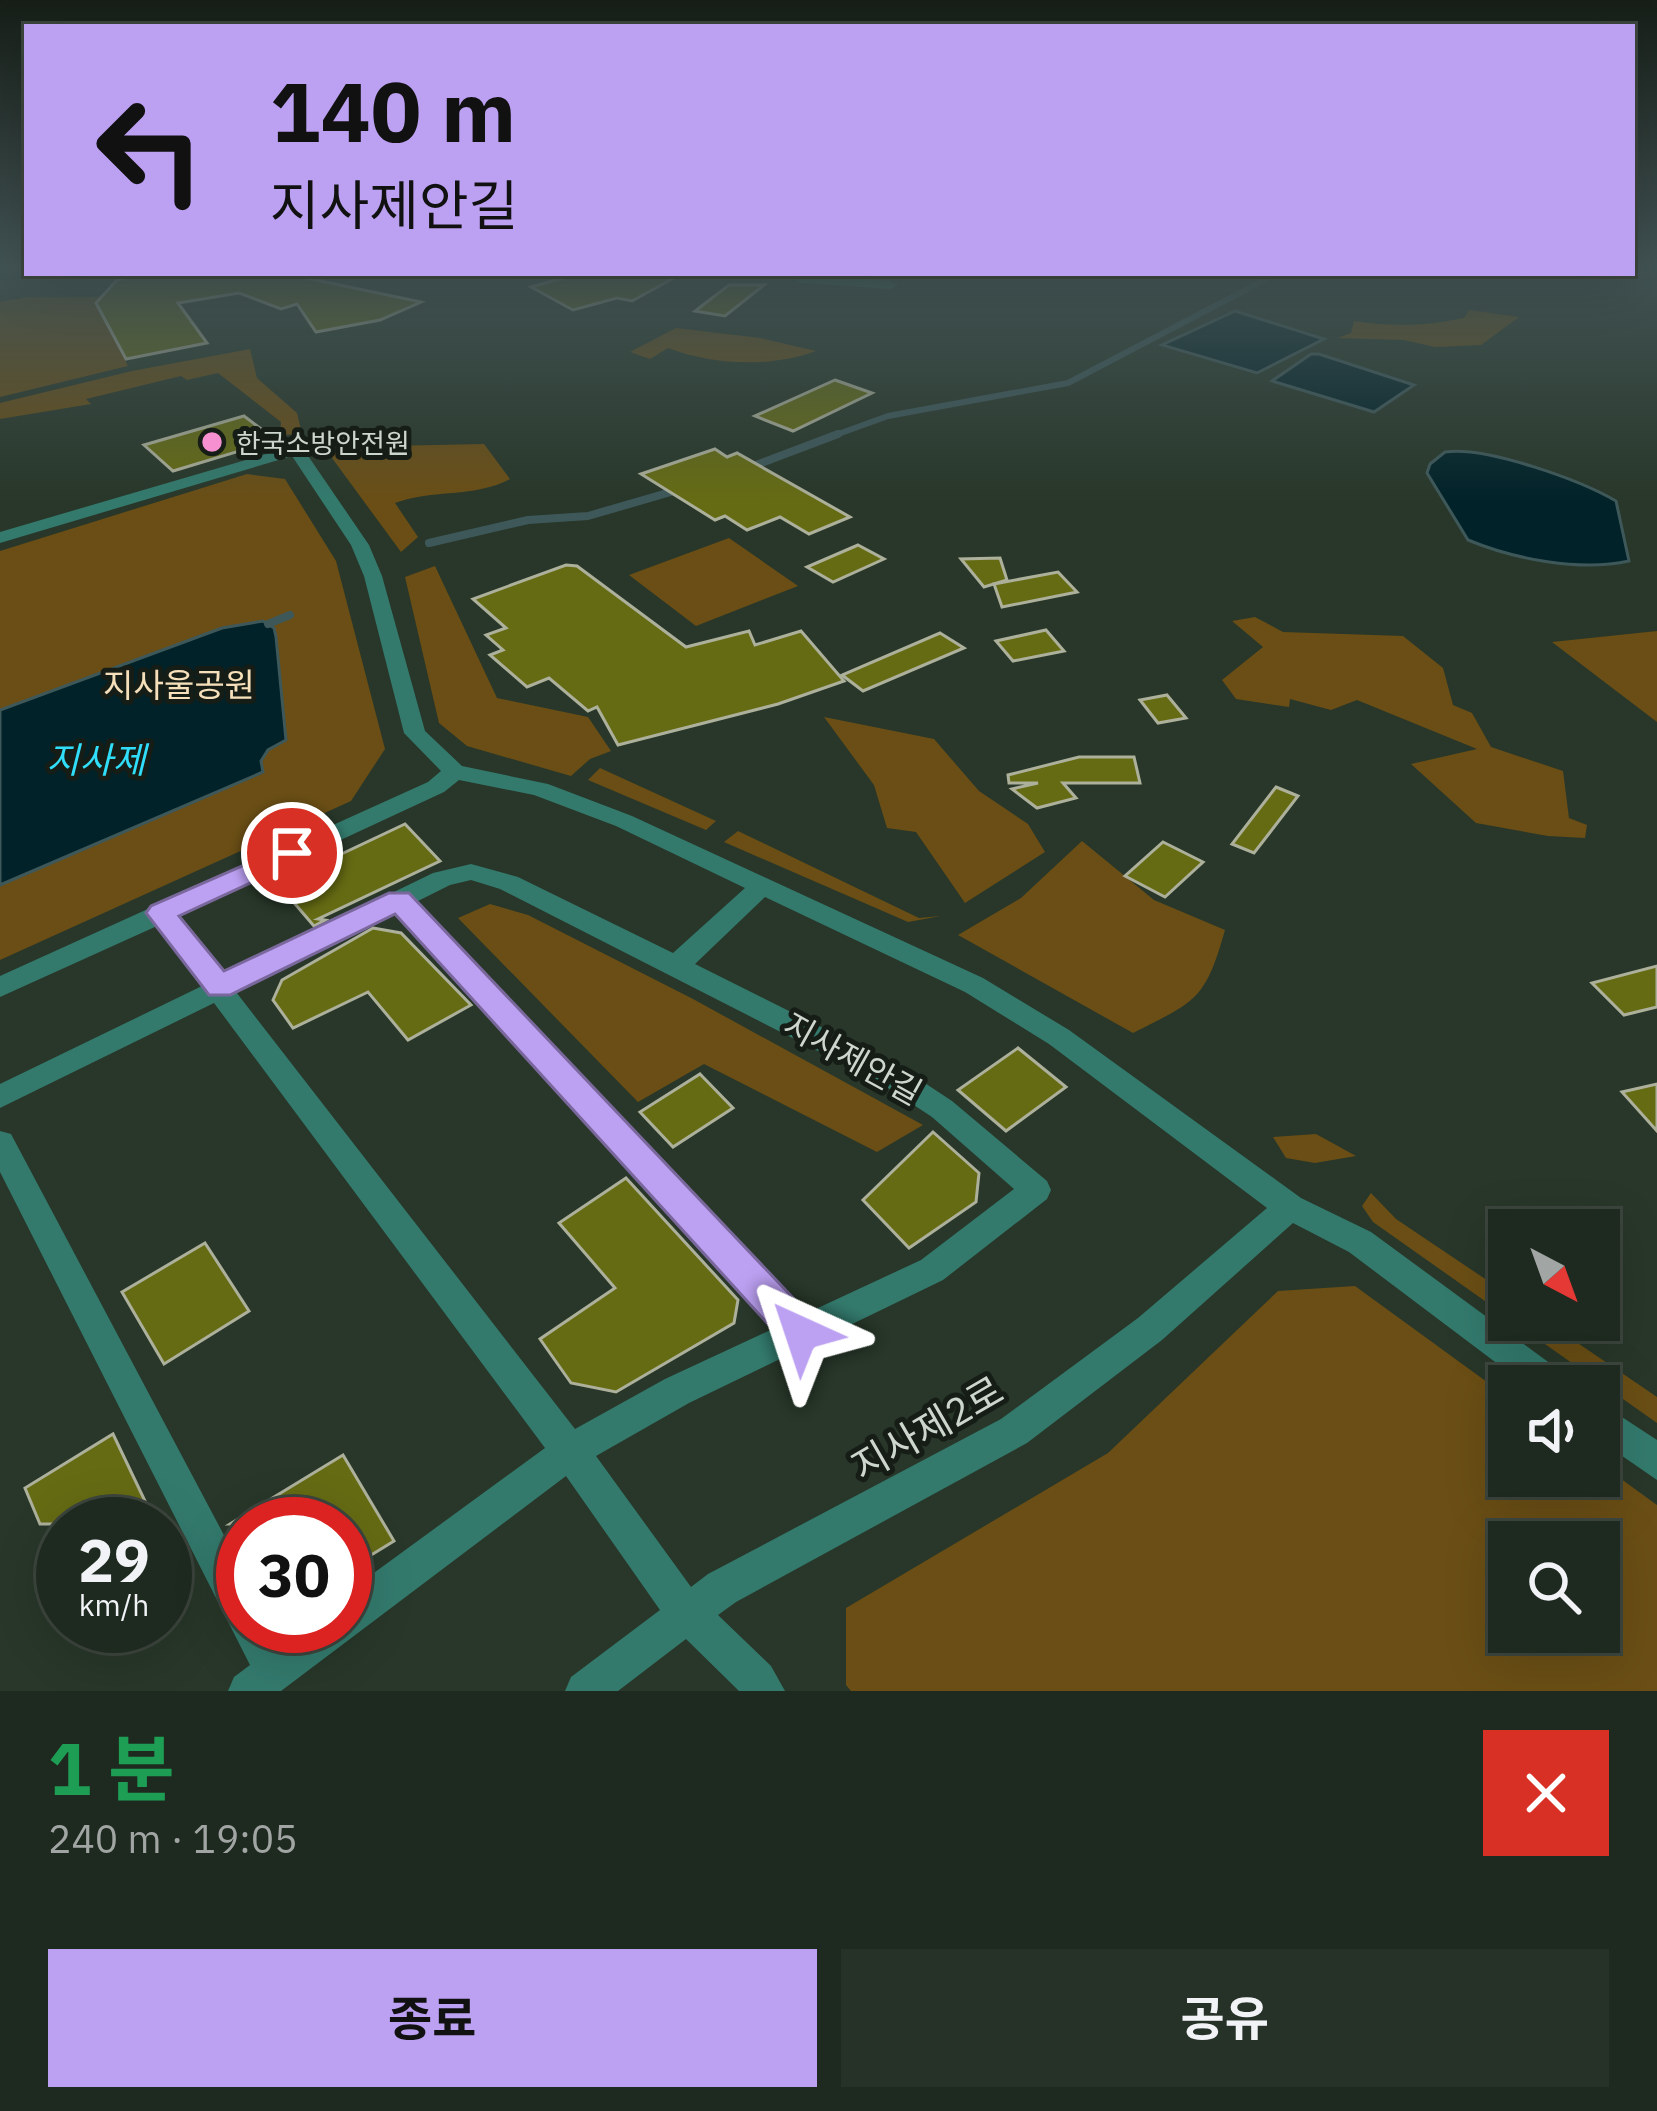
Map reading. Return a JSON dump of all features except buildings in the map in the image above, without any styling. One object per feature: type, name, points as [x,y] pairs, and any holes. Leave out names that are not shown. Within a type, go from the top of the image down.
[{"type":"street","points":[[0,538],[296,450],[360,545],[374,576],[415,733],[455,772],[541,789],[624,821],[913,953],[1025,1016],[1290,1207],[1360,1243],[1526,1365]]},
{"type":"street","points":[[0,987],[436,787],[455,772]]},
{"type":"street","name":"지사제안길","points":[[0,1097],[442,879],[471,872],[509,883],[678,964],[890,1074],[956,1120],[1036,1190],[932,1270],[677,1391],[569,1452],[372,1598]]},
{"type":"street","points":[[678,964],[763,886]]},
{"type":"street","points":[[399,900],[801,1333]]},
{"type":"street","points":[[161,913],[687,1612],[750,1670],[765,1691]]},
{"type":"street","points":[[0,1143],[216,1558]]},
{"type":"street","name":"지사제2로","points":[[585,1691],[722,1588],[1014,1432],[1150,1329],[1290,1207]]},
{"type":"street","points":[[1620,1435],[1657,1462]]},
{"type":"street","points":[[261,1681],[298,1653]]},
{"type":"green space","points":[[0,344],[116,344],[128,366],[0,397]]},
{"type":"green space","points":[[645,344],[785,344],[816,351],[780,360],[742,362],[668,348],[650,359],[630,352]]},
{"type":"green space","points":[[1421,344],[1482,344],[1481,345]]},
{"type":"green space","points":[[250,349],[257,378],[297,413],[302,434],[280,435],[281,422],[218,373],[187,380],[181,376],[86,399],[91,404],[0,419],[0,403]]},
{"type":"green space","points":[[484,444],[510,479],[482,489],[395,503],[418,537],[401,552],[332,458],[338,447]]},
{"type":"green space","name":"지사울공원","points":[[247,474],[285,479],[336,561],[385,749],[351,801],[0,960],[0,551]]},
{"type":"green space","points":[[729,538],[798,586],[696,626],[629,575]]},
{"type":"green space","points":[[435,566],[497,698],[588,717],[611,751],[590,759],[571,776],[467,746],[439,723],[405,577]]},
{"type":"green space","points":[[1255,617],[1283,632],[1403,636],[1443,668],[1453,705],[1472,713],[1491,747],[1563,771],[1569,818],[1587,825],[1585,838],[1476,823],[1411,764],[1477,749],[1357,700],[1331,710],[1290,699],[1289,707],[1236,699],[1222,680],[1263,647],[1232,621]]},
{"type":"green space","points":[[1657,631],[1657,722],[1552,642]]},
{"type":"green space","points":[[824,717],[934,739],[979,791],[1028,824],[1045,852],[965,903],[916,832],[887,828],[874,785]]},
{"type":"green space","points":[[600,768],[716,821],[706,830],[588,780]]},
{"type":"green space","points":[[738,831],[919,918],[941,916],[908,922],[724,842]]},
{"type":"green space","points":[[1082,841],[1154,900],[1225,930],[1211,972],[1195,996],[1133,1033],[958,935],[1021,898]]},
{"type":"green space","points":[[490,904],[528,915],[693,999],[923,1125],[877,1152],[704,1064],[638,1102],[458,918]]},
{"type":"green space","points":[[1316,1134],[1356,1156],[1315,1163],[1286,1158],[1273,1137]]},
{"type":"green space","points":[[1371,1193],[1396,1219],[1488,1281],[1488,1303],[1373,1222],[1362,1206]]},
{"type":"green space","points":[[1355,1286],[1488,1383],[1488,1497],[1620,1497],[1620,1478],[1657,1505],[1657,1691],[851,1691],[846,1685],[846,1608],[1108,1453],[1278,1291]]},
{"type":"green space","points":[[1541,1341],[1575,1341],[1610,1365],[1575,1365]]},
{"type":"green space","points":[[1620,1372],[1657,1397],[1657,1423],[1620,1397]]},
{"type":"water","points":[[1164,344],[1314,344],[1257,373]]},
{"type":"water","points":[[1311,354],[1414,385],[1374,412],[1272,381]]},
{"type":"water","points":[[1445,452],[1484,454],[1532,466],[1616,501],[1629,561],[1547,562],[1468,540],[1427,473]]},
{"type":"water","name":"지사제","points":[[263,621],[274,628],[276,637],[286,740],[268,750],[261,761],[263,772],[0,885],[0,710],[222,628]]},
{"type":"waterway","points":[[831,436],[888,416],[1068,383],[1143,344]]},
{"type":"waterway","points":[[831,436],[838,434]]},
{"type":"waterway","points":[[748,468],[831,436]]},
{"type":"waterway","points":[[429,543],[528,520],[588,516],[681,489]]},
{"type":"waterway","points":[[268,624],[290,615]]},
{"type":"place","name":"한국소방안전원","points":[[212,442]]},
{"type":"route","points":[[292,853],[161,913],[220,987],[399,900],[801,1333]]}]
